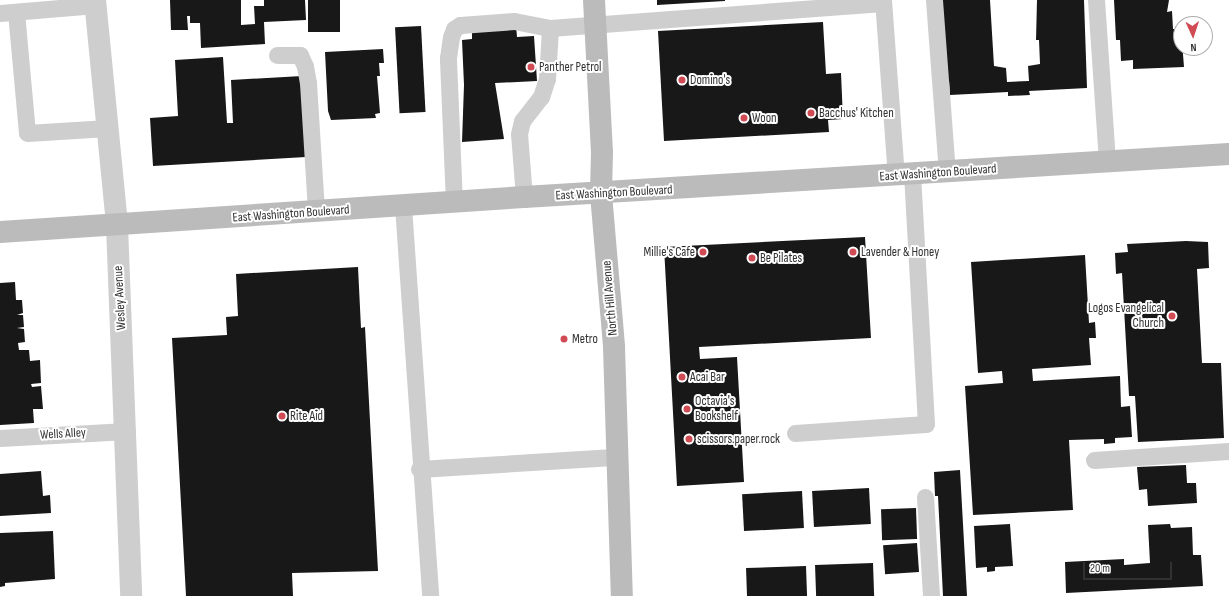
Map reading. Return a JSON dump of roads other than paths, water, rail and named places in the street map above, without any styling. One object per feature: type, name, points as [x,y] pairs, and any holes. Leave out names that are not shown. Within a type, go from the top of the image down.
[{"type":"main road","name":"North Hill Avenue","points":[[594,0],[602,152],[601,194],[614,347],[622,596]]},
{"type":"main road","name":"East Washington Boulevard","points":[[0,232],[117,226],[524,197],[601,194],[1229,154]]},
{"type":"street","name":"Wesley Avenue","points":[[96,3],[117,226],[127,431],[131,596]]},
{"type":"lane","points":[[934,0],[947,172]]},
{"type":"lane","points":[[1096,0],[1107,162]]},
{"type":"lane","points":[[454,203],[448,58],[454,29],[460,25],[480,22],[514,22],[550,28],[883,2],[904,175],[926,424],[795,433]]},
{"type":"lane","points":[[96,3],[8,12],[27,133],[108,128]]},
{"type":"lane","points":[[524,197],[519,134],[522,121],[541,98],[547,79],[550,28]]},
{"type":"lane","points":[[277,55],[300,55],[305,66],[308,83],[316,211]]},
{"type":"lane","points":[[403,206],[419,468],[430,596]]},
{"type":"lane","name":"Wells Alley","points":[[0,438],[127,431]]},
{"type":"lane","points":[[1094,460],[1229,450]]},
{"type":"lane","points":[[419,468],[618,457]]},
{"type":"lane","points":[[925,497],[931,596]]},
{"type":"place","name":"Panther Petrol","points":[[531,67]]},
{"type":"place","name":"Domino's","points":[[682,80]]},
{"type":"place","name":"Bacchus' Kitchen","points":[[811,113]]},
{"type":"place","name":"Woon","points":[[744,118]]},
{"type":"place","name":"Millie's Cafe","points":[[703,252]]},
{"type":"place","name":"Lavender & Honey","points":[[853,252]]},
{"type":"place","name":"Be Pilates","points":[[752,258]]},
{"type":"place","name":"Logos Evangelical Church","points":[[1172,316]]},
{"type":"place","name":"Metro","points":[[564,339]]},
{"type":"place","name":"Acai Bar","points":[[682,377]]},
{"type":"place","name":"Octavia's Bookshelf","points":[[687,409]]},
{"type":"place","name":"Rite Aid","points":[[282,416]]},
{"type":"place","name":"scissors.paper.rock","points":[[689,439]]}]
